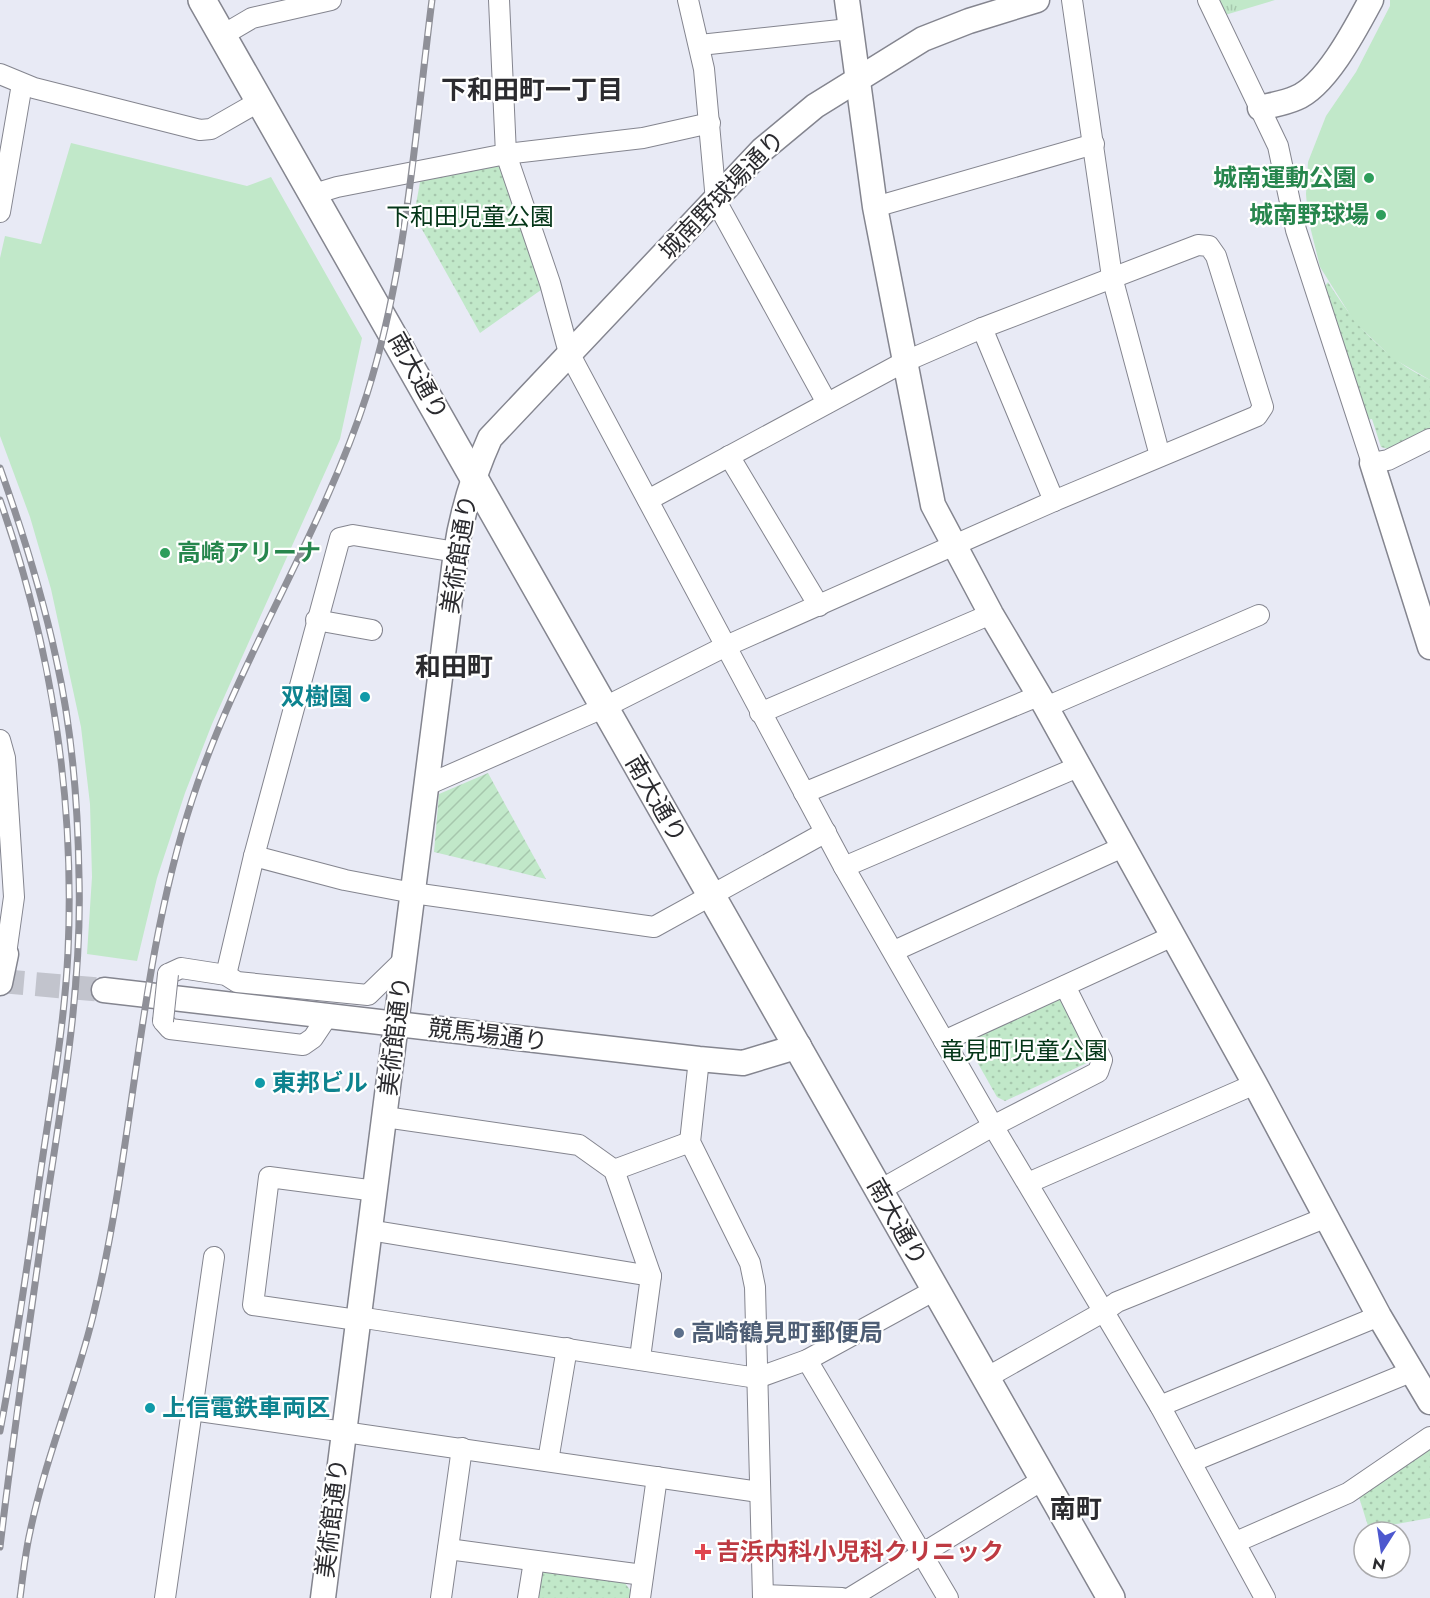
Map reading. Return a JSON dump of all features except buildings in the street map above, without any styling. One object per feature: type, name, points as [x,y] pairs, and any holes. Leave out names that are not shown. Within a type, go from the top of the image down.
[{"type":"main road","name":"南大通り","points":[[202,0],[1111,1598]]},
{"type":"street","points":[[223,35],[252,18],[331,0]]},
{"type":"street","points":[[499,0],[506,154],[550,283],[569,353],[724,648],[844,867],[993,1126],[1160,1406],[1236,1542],[1263,1597]]},
{"type":"street","points":[[688,0],[700,45],[710,123],[716,201],[827,403]]},
{"type":"street","points":[[847,0],[849,29],[875,207],[933,505],[991,614],[1255,1084],[1379,1316],[1430,1402]]},
{"type":"street","points":[[1072,0],[1112,277],[1160,456]]},
{"type":"street","points":[[1208,0],[1278,146],[1296,230],[1430,647]]},
{"type":"street","points":[[1260,108],[1296,99],[1309,91],[1322,77],[1357,26],[1371,0]]},
{"type":"street","name":"城南野球場通り","points":[[473,475],[490,438],[762,150],[815,106],[923,39],[1025,1]]},
{"type":"street","points":[[700,45],[849,29]]},
{"type":"street","points":[[0,74],[22,84],[200,130],[211,129],[260,101]]},
{"type":"street","points":[[0,212],[22,84]]},
{"type":"street","points":[[314,194],[337,187],[506,154],[643,138],[710,123]]},
{"type":"street","points":[[875,207],[1094,144]]},
{"type":"street","points":[[427,785],[603,708],[724,648],[1054,501],[1257,416],[1263,407],[1216,256],[1209,246],[1198,245],[982,328],[904,362],[648,500]]},
{"type":"street","points":[[982,328],[1054,501]]},
{"type":"street","points":[[1372,463],[1388,460],[1430,439]]},
{"type":"street","points":[[729,456],[819,606]]},
{"type":"street","name":"美術館通り","points":[[323,1598],[342,1431],[376,1191],[456,552],[462,512],[473,475]]},
{"type":"street","points":[[226,975],[254,856],[340,538],[353,535],[456,552]]},
{"type":"street","points":[[760,713],[991,614]]},
{"type":"street","points":[[804,793],[1042,702],[1259,615]]},
{"type":"street","points":[[316,620],[372,630]]},
{"type":"street","points":[[0,740],[5,758],[14,897],[0,983]]},
{"type":"street","points":[[844,867],[1078,767]]},
{"type":"street","points":[[254,856],[345,880],[413,893],[654,927],[825,832]]},
{"type":"street","points":[[894,951],[1123,847]]},
{"type":"street","points":[[944,1041],[1173,936]]},
{"type":"street","points":[[327,1017],[313,1038],[303,1045],[170,1029],[163,1021],[168,974],[181,968],[226,975],[237,982],[368,995],[404,960]]},
{"type":"street","points":[[880,1190],[993,1126],[1098,1072],[1102,1060],[1065,986]]},
{"type":"street","name":"競馬場通り","points":[[104,990],[743,1063],[799,1046]]},
{"type":"street","points":[[699,1059],[690,1142],[750,1263],[755,1287],[763,1596],[842,1598]]},
{"type":"street","points":[[1028,1183],[1255,1084]]},
{"type":"street","points":[[385,1117],[579,1145],[614,1170],[651,1276],[640,1358]]},
{"type":"street","points":[[614,1170],[690,1142]]},
{"type":"street","points":[[376,1191],[269,1177],[253,1305],[640,1358],[757,1378],[807,1360],[935,1290]]},
{"type":"street","points":[[986,1378],[1117,1302],[1327,1217]]},
{"type":"street","points":[[369,1230],[651,1276]]},
{"type":"street","points":[[165,1598],[214,1257]]},
{"type":"street","points":[[1160,1406],[1379,1316]]},
{"type":"street","points":[[548,1461],[567,1348]]},
{"type":"street","points":[[807,1360],[948,1598]]},
{"type":"street","points":[[1191,1462],[1413,1371]]},
{"type":"street","points":[[192,1410],[759,1492]]},
{"type":"street","points":[[1236,1542],[1348,1493],[1430,1437]]},
{"type":"street","points":[[441,1598],[462,1448]]},
{"type":"street","points":[[640,1598],[657,1477]]},
{"type":"street","points":[[850,1598],[1044,1479]]},
{"type":"street","points":[[448,1549],[643,1575]]},
{"type":"street","points":[[528,1598],[534,1561]]},
{"type":"green space","points":[[1219,0],[1275,0],[1225,15]]},
{"type":"green space","name":"城南野球場","points":[[1390,0],[1430,0],[1430,380],[1392,358],[1354,321],[1320,267],[1308,218],[1306,194],[1308,162],[1326,116],[1356,72],[1390,6]]},
{"type":"green space","name":"高崎アリーナ","points":[[71,143],[247,186],[271,177],[362,338],[340,439],[212,724],[185,793],[157,878],[137,961],[87,954],[92,877],[90,804],[81,727],[51,589],[30,517],[0,436],[0,258],[5,236],[41,244]]},
{"type":"green space","name":"下和田児童公園","points":[[493,163],[504,166],[541,290],[480,333],[414,215],[421,177]]},
{"type":"green space","points":[[1328,282],[1348,312],[1384,350],[1430,380],[1430,430],[1388,449],[1381,447],[1372,419],[1366,420],[1325,286]]},
{"type":"green space","points":[[488,773],[546,879],[434,852],[439,794]]},
{"type":"green space","name":"竜見町児童公園","points":[[1061,992],[1093,1051],[1091,1061],[1005,1101],[997,1097],[963,1037]]},
{"type":"green space","points":[[1430,1442],[1430,1518],[1412,1521],[1366,1520],[1357,1491]]},
{"type":"green space","points":[[544,1571],[624,1582],[631,1591],[630,1598],[533,1598],[537,1577]]},
{"type":"tunnel","points":[[0,981],[104,990]]},
{"type":"railway","points":[[20,1598],[36,1505],[86,1343],[107,1252],[159,927],[192,800],[232,698],[327,497],[367,394],[381,346],[401,249],[432,0]]},
{"type":"railway","points":[[0,468],[38,586],[62,685],[76,794],[79,916],[71,1035],[0,1547]]},
{"type":"railway","points":[[0,500],[33,610],[56,723],[68,837],[69,895],[66,983],[59,1044],[20,1314],[0,1431]]},
{"type":"place","name":"城南運動公園","points":[[1369,178]]},
{"type":"place","name":"城南野球場","points":[[1381,215]]},
{"type":"place","name":"高崎アリーナ","points":[[165,553]]},
{"type":"place","name":"双樹園","points":[[365,697]]},
{"type":"place","name":"東邦ビル","points":[[260,1083]]},
{"type":"place","name":"高崎鶴見町郵便局","points":[[679,1333]]},
{"type":"place","name":"上信電鉄車両区","points":[[150,1408]]},
{"type":"place","name":"吉浜内科小児科クリニック","points":[[703,1552]]},
{"type":"district","name":"下和田町一丁目","points":[[532,90]]},
{"type":"district","name":"和田町","points":[[454,667]]},
{"type":"district","name":"南町","points":[[1076,1509]]}]
